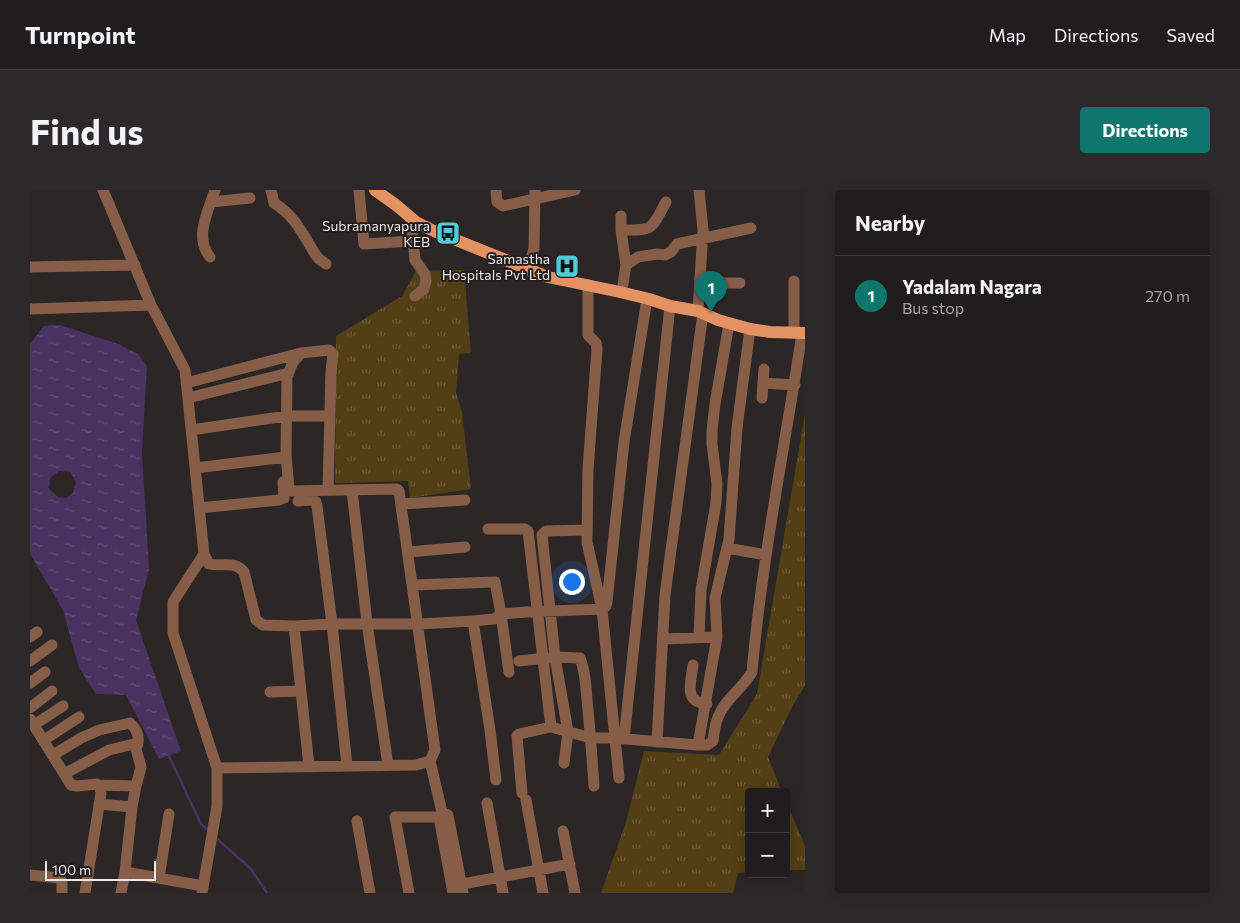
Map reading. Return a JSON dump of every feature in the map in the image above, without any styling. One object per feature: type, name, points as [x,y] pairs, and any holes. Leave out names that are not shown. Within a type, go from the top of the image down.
[{"type":"main road","points":[[375,190],[411,218],[436,232],[528,270],[701,312],[729,324],[750,329],[801,333]]},
{"type":"street","points":[[103,190],[151,305],[185,370],[204,554],[209,564],[234,564],[241,567],[244,572],[256,620],[263,625],[419,624],[494,619],[501,614],[602,609],[606,606],[624,442],[647,299]]},
{"type":"street","points":[[210,257],[204,251],[202,241],[203,229],[215,190]]},
{"type":"street","points":[[271,190],[274,203],[293,218],[315,254],[326,264]]},
{"type":"street","points":[[358,190],[364,244],[413,241]]},
{"type":"street","points":[[496,190],[497,202],[503,206],[535,194],[575,190]]},
{"type":"street","points":[[657,742],[665,595],[701,312],[700,283],[703,240],[699,190]]},
{"type":"street","points":[[528,270],[534,249],[535,194]]},
{"type":"street","points":[[211,202],[250,198]]},
{"type":"street","points":[[621,230],[645,230],[650,228],[655,223],[666,202]]},
{"type":"street","points":[[621,216],[626,265],[623,284]]},
{"type":"street","points":[[411,218],[415,260],[425,274],[426,281],[424,289],[415,296]]},
{"type":"street","points":[[626,265],[638,257],[657,254],[665,255],[677,244],[703,240],[752,228]]},
{"type":"street","points":[[30,267],[134,265]]},
{"type":"street","points":[[542,893],[524,797],[517,736],[551,727],[591,738],[619,738],[707,746],[713,741],[718,715],[752,672],[766,555],[801,333],[794,281]]},
{"type":"street","points":[[700,283],[740,283]]},
{"type":"street","points":[[588,285],[588,335],[596,343],[597,349],[591,414],[586,530],[602,609],[619,738]]},
{"type":"street","points":[[30,309],[151,305]]},
{"type":"street","points":[[619,778],[619,738],[670,306]]},
{"type":"street","points":[[699,637],[701,590],[708,540],[716,503],[717,484],[712,431],[729,324]]},
{"type":"street","points":[[698,745],[717,637],[715,598],[727,548],[737,428],[750,329]]},
{"type":"street","points":[[186,383],[301,352],[329,350],[333,354],[329,416],[328,490]]},
{"type":"street","points":[[199,508],[284,498],[283,457],[287,416],[287,377],[293,362],[301,352]]},
{"type":"street","points":[[762,398],[764,369]]},
{"type":"street","points":[[188,398],[282,374],[287,377]]},
{"type":"street","points":[[763,383],[794,385]]},
{"type":"street","points":[[191,430],[287,416],[329,416]]},
{"type":"street","points":[[195,468],[283,457]]},
{"type":"street","points":[[283,457],[289,490],[292,491],[397,489],[401,494],[435,750],[430,761],[441,814]]},
{"type":"street","points":[[352,490],[367,623],[388,765]]},
{"type":"street","points":[[298,501],[312,500],[316,502],[317,506],[347,766]]},
{"type":"street","points":[[402,504],[465,500]]},
{"type":"street","points":[[716,503],[732,504]]},
{"type":"street","points":[[488,529],[525,529],[528,531],[544,532],[586,530]]},
{"type":"street","points":[[528,531],[555,657],[568,732],[564,763]]},
{"type":"street","points":[[544,532],[542,535],[544,612],[542,659],[551,727]]},
{"type":"street","points":[[409,552],[465,547]]},
{"type":"street","points":[[727,548],[766,555]]},
{"type":"street","points":[[124,872],[159,878],[202,890],[217,806],[217,768],[173,633],[173,602],[204,554]]},
{"type":"street","points":[[413,585],[495,582],[509,672]]},
{"type":"street","points":[[473,621],[496,780]]},
{"type":"street","points":[[294,626],[309,766]]},
{"type":"street","points":[[663,639],[717,637]]},
{"type":"street","points":[[30,661],[52,645]]},
{"type":"street","points":[[520,661],[578,656],[583,665],[594,786]]},
{"type":"street","points":[[693,665],[690,694],[692,699],[698,703],[706,704]]},
{"type":"street","points":[[30,683],[45,672]]},
{"type":"street","points":[[30,708],[52,691]]},
{"type":"street","points":[[270,692],[301,691]]},
{"type":"street","points":[[63,706],[32,722],[71,785],[136,786]]},
{"type":"street","points":[[44,740],[79,717]]},
{"type":"street","points":[[53,755],[81,738],[99,730],[130,723],[137,732],[138,743],[136,749],[140,767],[132,807],[122,893]]},
{"type":"street","points":[[64,774],[109,750],[138,743]]},
{"type":"street","points":[[217,768],[416,765],[430,761]]},
{"type":"street","points":[[85,893],[101,793],[99,785]]},
{"type":"street","points":[[487,803],[503,893]]},
{"type":"street","points":[[99,804],[132,807]]},
{"type":"street","points":[[159,878],[169,814]]},
{"type":"street","points":[[409,893],[395,818],[441,814],[448,816],[458,889],[500,877],[570,864]]},
{"type":"street","points":[[357,821],[370,893]]},
{"type":"street","points":[[563,831],[575,893]]},
{"type":"street","points":[[30,875],[60,878],[62,893]]},
{"type":"green space","points":[[464,270],[471,353],[459,354],[456,393],[462,412],[471,489],[410,498],[408,481],[335,483],[336,336],[402,296],[416,271]]},
{"type":"green space","points":[[805,414],[805,686],[793,705],[768,757],[780,788],[745,788],[745,872],[738,873],[733,893],[601,893],[626,822],[644,751],[719,755],[757,694]]},
{"type":"green space","points":[[790,810],[805,846],[805,870],[790,870]]},
{"type":"water","points":[[60,325],[118,344],[138,354],[147,366],[142,452],[149,569],[136,620],[181,751],[159,759],[126,695],[96,694],[79,668],[63,610],[30,554],[30,344],[44,326]],"holes":[[[59,471],[70,472],[76,482],[73,493],[66,498],[58,497],[49,489],[50,478]]]},
{"type":"waterway","points":[[169,756],[201,824],[209,831]]},
{"type":"waterway","points":[[215,837],[251,869],[267,893]]},
{"type":"place","name":"Subramanyapura KEB","points":[[448,233]]},
{"type":"place","name":"Samastha Hospitals Pvt Ltd","points":[[567,266]]},
{"type":"place","name":"Yadalam Nagara","points":[[711,312]]}]
